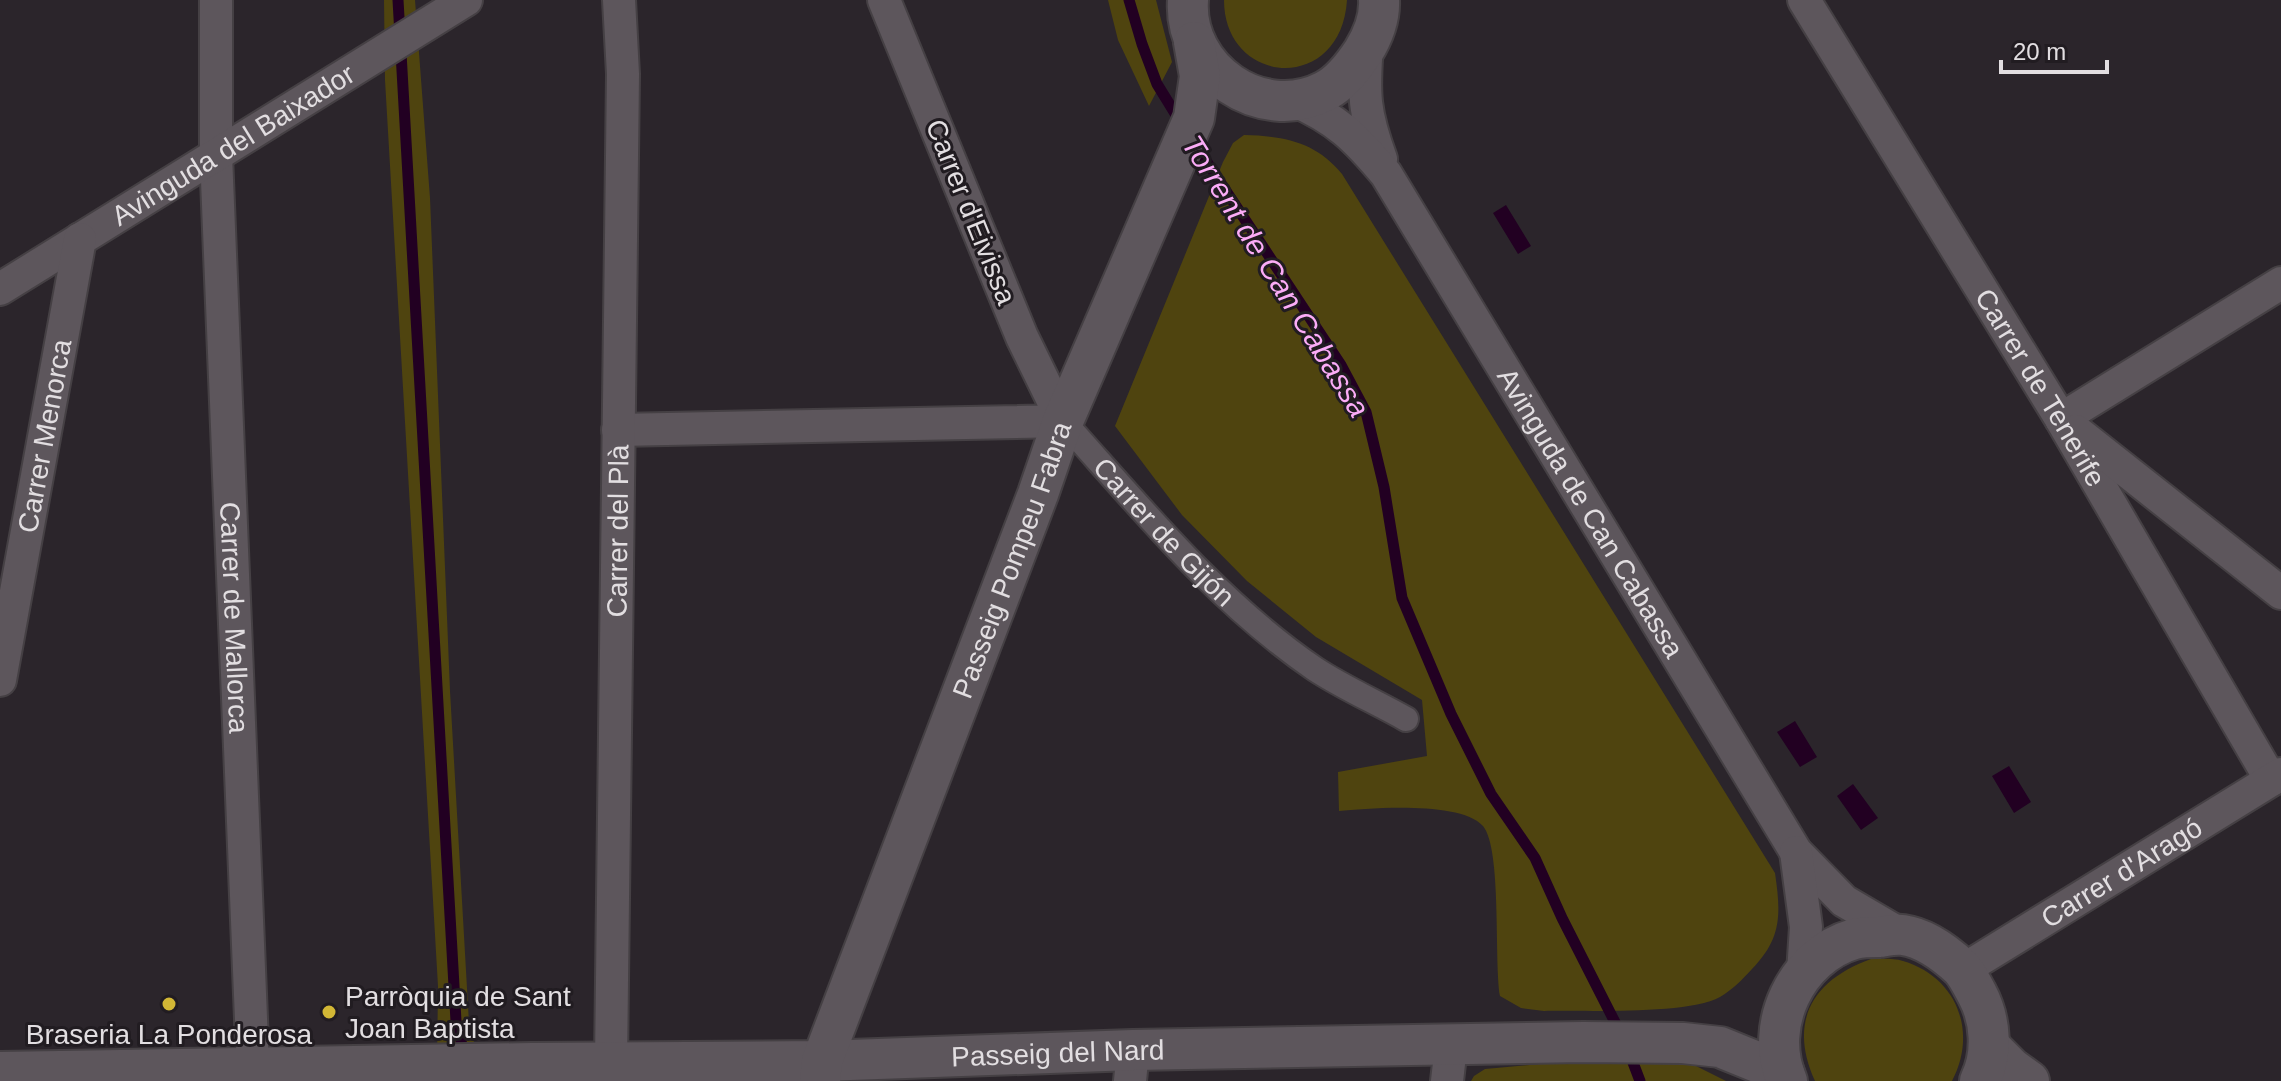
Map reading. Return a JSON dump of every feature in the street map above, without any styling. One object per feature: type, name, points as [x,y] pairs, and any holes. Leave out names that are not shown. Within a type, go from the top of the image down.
[{"type":"street","name":"Carrer de Mallorca","points":[[216,0],[216,155],[252,1075]]},
{"type":"street","name":"Avinguda del Baixador","points":[[0,289],[466,0]]},
{"type":"street","name":"Carrer del Plà","points":[[611,1063],[623,74],[619,0]]},
{"type":"street","name":"Carrer d'Eivissa","points":[[884,0],[1022,337],[1063,421]]},
{"type":"street","name":"Passeig Pompeu Fabra","points":[[821,1071],[1063,421],[1187,135],[1200,76],[1187,10],[1188,0]]},
{"type":"street","name":"Carrer de Tenerife","points":[[1804,0],[2276,777]]},
{"type":"street","points":[[1194,42],[1210,68],[1235,88],[1263,99],[1293,100],[1324,91],[1352,70],[1367,45],[1384,1]]},
{"type":"street","name":"Avinguda de Can Cabassa","points":[[1367,45],[1364,102],[1369,127],[1386,174]]},
{"type":"street","name":"Avinguda de Can Cabassa","points":[[1293,100],[1324,113],[1356,138],[1386,174],[1796,852],[1844,901],[1902,935]]},
{"type":"street","name":"Carrer Menorca","points":[[0,680],[80,239]]},
{"type":"street","points":[[2281,283],[2061,419],[2281,593]]},
{"type":"street","points":[[618,430],[1063,421]]},
{"type":"street","name":"Carrer de Gijón","points":[[1063,421],[1163,532],[1232,602],[1316,669],[1406,719]]},
{"type":"street","name":"Carrer d'Aragó","points":[[1963,970],[2276,777]]},
{"type":"street","name":"Avinguda de Can Cabassa","points":[[1794,989],[1806,927],[1796,852]]},
{"type":"street","points":[[1902,935],[1930,945],[1963,970],[1985,1008],[1984,1063],[2011,1068],[2029,1081]]},
{"type":"street","name":"Passeig del Nard","points":[[1683,1043],[1729,1034],[1762,1021],[1822,955],[1854,939],[1902,935]]},
{"type":"street","points":[[1785,1077],[1778,1037],[1794,989]]},
{"type":"street","name":"Passeig del Nard","points":[[0,1072],[252,1075],[437,1065],[611,1063],[821,1071],[1449,1063],[1583,1042],[1683,1043],[1720,1047],[1785,1077]]},
{"type":"shaded area","points":[[384,0],[415,0],[430,198],[450,691],[469,1023],[484,1081],[437,1065],[438,986],[385,80]]},
{"type":"shaded area","points":[[1108,0],[1156,0],[1172,62],[1149,106],[1118,40]]},
{"type":"shaded area","points":[[1224,0],[1347,0],[1340,31],[1325,52],[1305,64],[1283,68],[1261,63],[1242,50],[1229,29]]},
{"type":"shaded area","points":[[1244,135],[1299,143],[1321,155],[1342,174],[1775,873],[1778,913],[1774,936],[1762,958],[1720,997],[1705,1003],[1661,1009],[1544,1011],[1521,1008],[1500,996],[1493,857],[1483,826],[1472,818],[1436,809],[1339,811],[1338,772],[1427,756],[1422,700],[1316,637],[1247,581],[1182,515],[1115,426],[1223,162],[1233,143]]},
{"type":"shaded area","points":[[1506,205],[1531,246],[1518,254],[1493,213]]},
{"type":"shaded area","points":[[1795,721],[1817,757],[1800,767],[1777,732]]},
{"type":"shaded area","points":[[2009,766],[2031,802],[2014,813],[1992,776]]},
{"type":"shaded area","points":[[1853,784],[1878,818],[1861,830],[1837,796]]},
{"type":"shaded area","points":[[1871,959],[1899,960],[1922,969],[1949,993],[1958,1009],[1963,1044],[1952,1081],[1815,1081],[1804,1040],[1805,1022],[1811,1006],[1820,991],[1834,979]]},
{"type":"shaded area","points":[[1563,1062],[1692,1064],[1726,1081],[1471,1081],[1485,1069]]},
{"type":"waterway","points":[[398,0],[456,1021],[465,1057]]},
{"type":"waterway","name":"Torrent de Can Cabassa","points":[[1129,0],[1157,84],[1181,123]]},
{"type":"waterway","name":"Torrent de Can Cabassa","points":[[1193,141],[1341,365],[1366,412],[1384,487],[1402,598],[1451,714],[1491,794],[1535,858],[1622,1036]]},
{"type":"waterway","name":"Torrent de Can Cabassa","points":[[1629,1052],[1640,1081]]},
{"type":"place","name":"Braseria La Ponderosa","points":[[169,1004]]},
{"type":"place","name":"Parròquia de Sant Joan Baptista","points":[[329,1012]]}]
